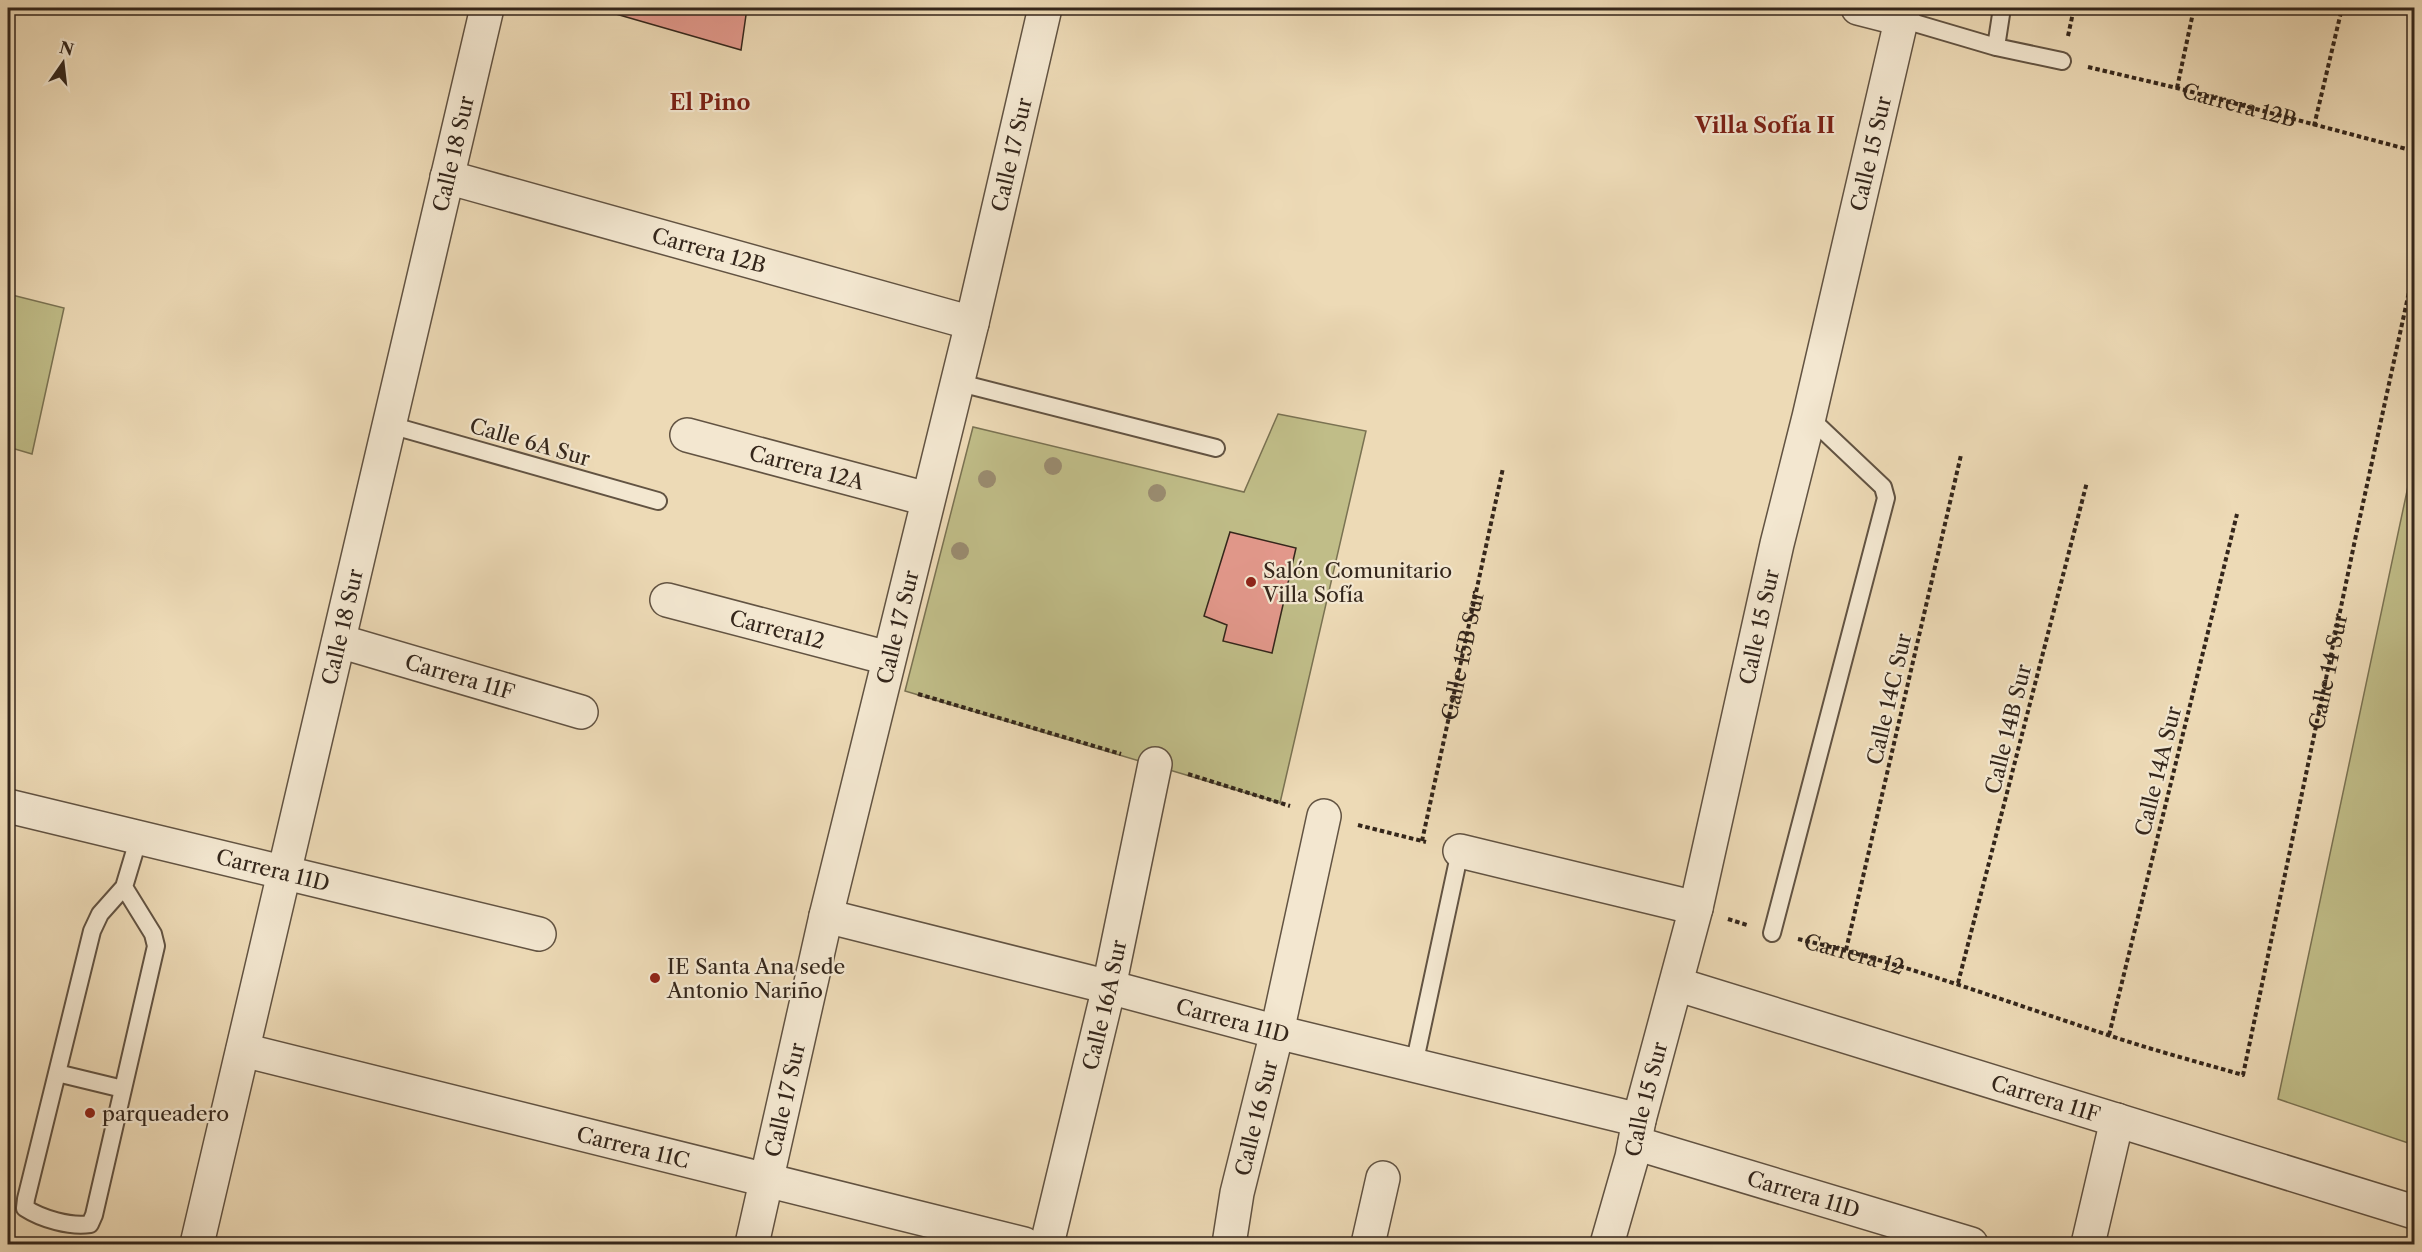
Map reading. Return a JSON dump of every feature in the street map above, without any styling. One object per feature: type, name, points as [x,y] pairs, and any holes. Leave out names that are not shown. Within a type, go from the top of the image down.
[{"type":"street","name":"Calle 18 Sur","points":[[197,1245],[487,8]]},
{"type":"street","name":"Calle 17 Sur","points":[[753,1245],[826,916],[972,324],[1045,8]]},
{"type":"street","points":[[1857,8],[1903,13]]},
{"type":"street","name":"Calle 15 Sur","points":[[1607,1245],[1696,908],[1777,544],[1809,417],[1903,13]]},
{"type":"street","name":"Carrera 12B","points":[[447,177],[972,324]]},
{"type":"street","name":"Carrera 12A","points":[[687,435],[927,499]]},
{"type":"street","name":"Carrera12","points":[[667,600],[888,658]]},
{"type":"street","name":"Carrera 11F","points":[[339,641],[581,712]]},
{"type":"street","name":"Calle 16A Sur","points":[[1047,1245],[1109,987],[1155,764]]},
{"type":"street","name":"Carrera 11D","points":[[8,806],[539,934]]},
{"type":"street","name":"Calle 16 Sur","points":[[1228,1245],[1237,1194],[1277,1032],[1324,816]]},
{"type":"street","points":[[1460,851],[1696,908]]},
{"type":"street","name":"Carrera 11D","points":[[826,916],[1414,1065],[1637,1132],[1971,1245]]},
{"type":"street","name":"Carrera 11F","points":[[1676,984],[2415,1212]]},
{"type":"street","name":"Carrera 11C","points":[[243,1050],[1024,1245]]},
{"type":"street","points":[[2088,1245],[2117,1120]]},
{"type":"street","points":[[1368,1245],[1383,1178]]},
{"type":"lane","points":[[1996,47],[2002,8]]},
{"type":"lane","points":[[1903,13],[1996,47],[2062,61]]},
{"type":"lane","points":[[956,382],[1216,448]]},
{"type":"lane","points":[[1772,933],[1886,498],[1883,487],[1809,417]]},
{"type":"lane","name":"Calle 6A Sur","points":[[390,425],[658,501]]},
{"type":"lane","points":[[124,887],[153,934],[156,946],[94,1215],[90,1224],[78,1226],[34,1214],[25,1208],[26,1198],[92,931],[100,914],[124,887],[139,837]]},
{"type":"lane","points":[[1414,1065],[1460,851]]},
{"type":"lane","points":[[57,1074],[123,1089]]},
{"type":"path","points":[[2177,88],[2194,8]]},
{"type":"path","points":[[2314,126],[2342,8]]},
{"type":"path","name":"Carrera 12B","points":[[2062,61],[2177,88],[2415,152]]},
{"type":"path","name":"Calle 14 Sur","points":[[2244,1075],[2355,540],[2415,269]]},
{"type":"path","name":"Calle 14C Sur","points":[[1845,950],[1961,455]]},
{"type":"path","name":"Calle 15B Sur","points":[[1422,841],[1503,468]]},
{"type":"path","name":"Calle 14B Sur","points":[[1958,983],[2087,482]]},
{"type":"path","name":"Calle 14A Sur","points":[[2109,1035],[2237,514]]},
{"type":"path","name":"Carrera 12","points":[[1696,908],[1772,933],[1845,950],[1958,983],[2109,1035],[2244,1075]]},
{"type":"shaded area","points":[[8,294],[64,308],[32,454],[8,447]]},
{"type":"shaded area","points":[[1278,414],[1366,431],[1280,803],[905,691],[973,427],[1244,492]]},
{"type":"shaded area","points":[[2414,458],[2414,1145],[2278,1099]]},
{"type":"building","points":[[595,8],[747,8],[741,50]]},
{"type":"building","name":"Salón Comunitario Villa Sofía","points":[[1230,532],[1296,548],[1272,653],[1223,641],[1227,625],[1204,616]]},
{"type":"place","name":"Salón Comunitario Villa Sofía","points":[[1251,582]]},
{"type":"place","name":"IE Santa Ana sede Antonio Nariño","points":[[655,978]]},
{"type":"place","name":"parqueadero","points":[[90,1113]]},
{"type":"district","name":"El Pino","points":[[710,102]]},
{"type":"district","name":"Villa Sofía II","points":[[1765,125]]}]
